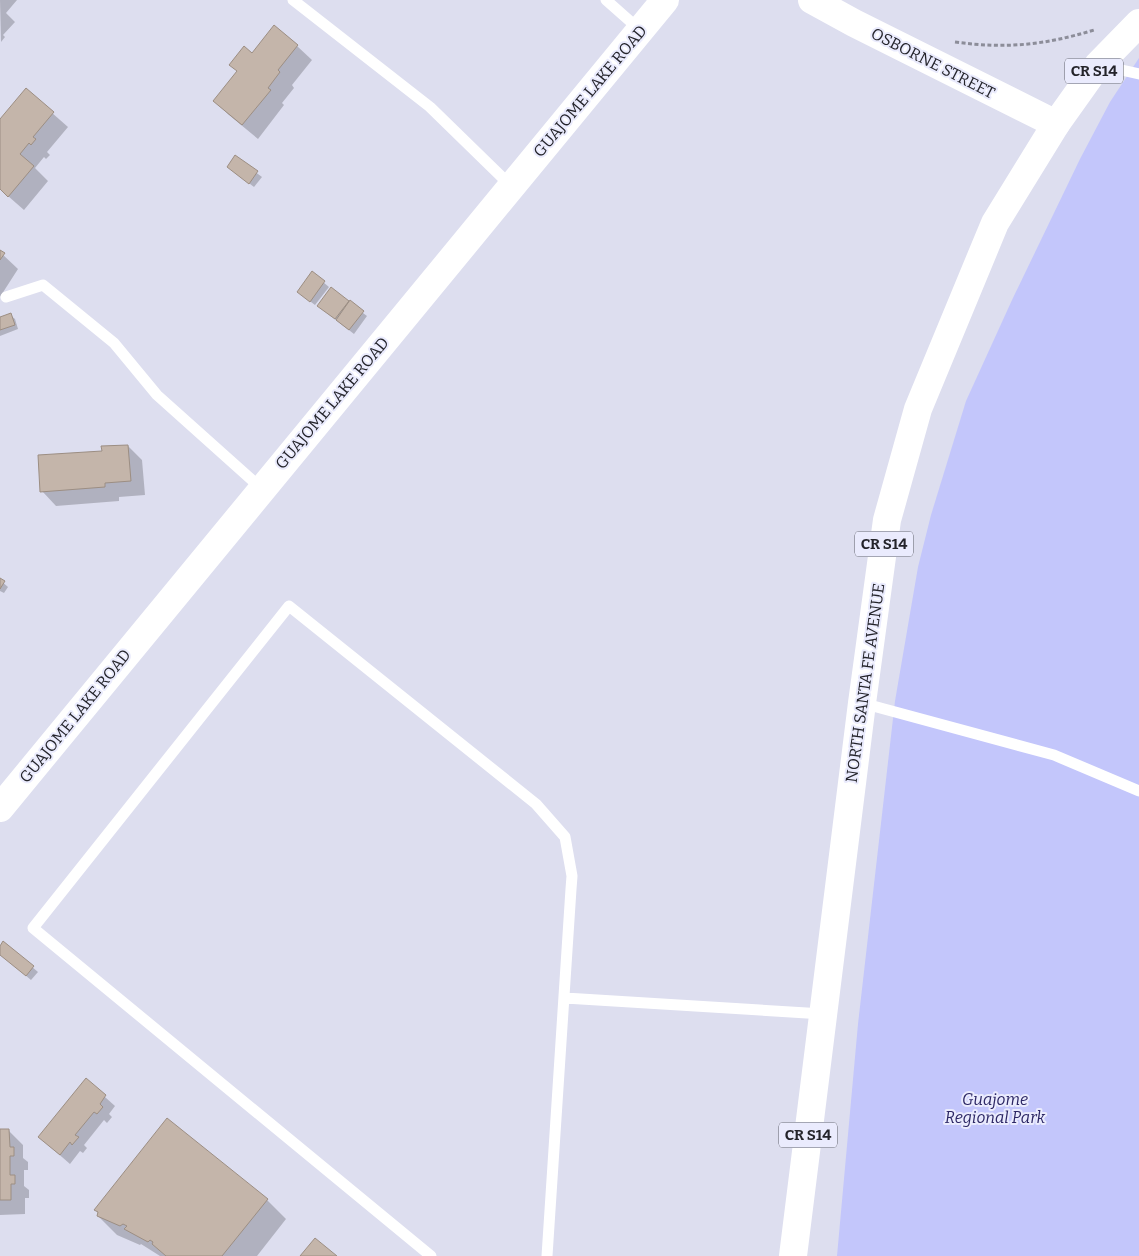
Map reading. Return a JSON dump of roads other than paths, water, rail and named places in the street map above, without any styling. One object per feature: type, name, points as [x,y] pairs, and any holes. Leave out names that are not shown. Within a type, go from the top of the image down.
[{"type":"street","name":"GUAJOME LAKE ROAD","points":[[0,808],[665,0]]},
{"type":"street","name":"OSBORNE STREET","points":[[812,0],[1056,124]]},
{"type":"street","name":"NORTH SANTA FE AVENUE","points":[[793,1256],[822,1014],[887,520],[918,409],[995,223],[1056,124],[1098,65],[1139,23]]},
{"type":"lane","points":[[293,0],[430,108],[511,186]]},
{"type":"lane","points":[[606,0],[640,30]]},
{"type":"lane","points":[[1098,65],[1139,74]]},
{"type":"lane","points":[[6,297],[43,285],[114,343],[157,395],[262,489]]},
{"type":"lane","points":[[431,1256],[33,928],[289,606],[536,804],[565,837],[572,876],[546,1256]]},
{"type":"lane","points":[[862,703],[1054,755],[1139,791]]},
{"type":"lane","points":[[564,998],[822,1014]]},
{"type":"park label","name":"Guajome Regional Park","points":[[995,1108]]}]
